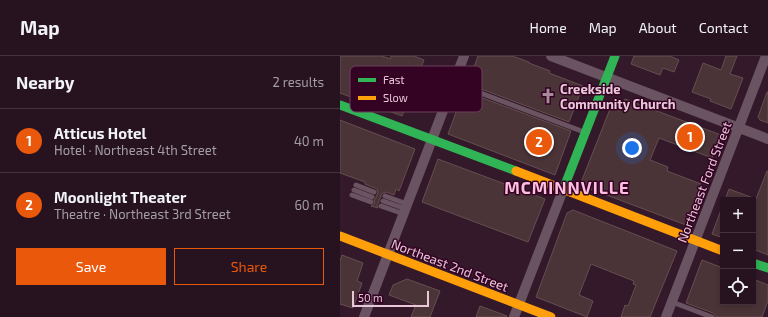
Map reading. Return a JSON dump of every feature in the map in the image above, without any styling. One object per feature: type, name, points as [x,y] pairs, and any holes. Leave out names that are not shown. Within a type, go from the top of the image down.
[{"type":"street","points":[[460,66],[464,56]]},
{"type":"street","points":[[551,56],[768,139]]},
{"type":"street","points":[[514,317],[615,56]]},
{"type":"street","name":"Northeast Ford Street","points":[[666,317],[766,56]]},
{"type":"street","points":[[340,105],[350,109]]},
{"type":"street","points":[[358,112],[720,250]]},
{"type":"street","points":[[364,317],[443,112]]},
{"type":"street","name":"Northeast 2nd Street","points":[[340,236],[551,317]]},
{"type":"street","points":[[756,264],[768,268]]},
{"type":"lane","points":[[482,93],[586,132]]},
{"type":"lane","points":[[354,190],[372,197]]},
{"type":"lane","points":[[406,209],[383,201],[406,209]]},
{"type":"lane","points":[[672,302],[712,317]]},
{"type":"building","points":[[340,56],[382,56],[390,59],[391,56],[414,56],[424,60],[422,66],[350,66],[350,97],[340,93]]},
{"type":"building","points":[[478,56],[512,56],[550,71],[549,73],[583,86],[569,122],[482,89],[482,66],[474,66]]},
{"type":"building","points":[[634,56],[670,56],[679,60],[674,72],[663,68],[660,75],[631,64]]},
{"type":"building","points":[[726,56],[737,56],[730,74],[743,78],[731,109],[692,92],[703,63],[721,70]]},
{"type":"building","points":[[767,92],[768,123],[760,120],[758,117]]},
{"type":"building","points":[[482,98],[571,131],[555,175],[448,134],[456,112],[482,112]]},
{"type":"building","points":[[625,99],[721,135],[712,158],[659,138],[650,160],[668,167],[667,171],[701,184],[686,225],[580,185],[612,104],[621,108]]},
{"type":"building","points":[[391,112],[404,112],[402,116]]},
{"type":"building","points":[[340,120],[415,149],[399,191],[396,189],[394,195],[386,192],[383,193],[377,205],[378,208],[371,206],[375,203],[374,200],[378,193],[377,189],[365,184],[365,182],[340,173]]},
{"type":"building","points":[[438,159],[545,199],[528,242],[422,202]]},
{"type":"building","points":[[768,171],[768,255],[756,250],[756,199]]},
{"type":"building","points":[[729,189],[751,197],[726,197]]},
{"type":"building","points":[[573,210],[677,251],[650,317],[621,317],[625,305],[628,306],[636,285],[633,284],[634,281],[591,264],[579,295],[593,301],[587,317],[536,297],[567,213]]},
{"type":"building","points":[[720,212],[720,237],[712,234]]},
{"type":"building","points":[[342,255],[363,263],[357,281],[362,283],[353,308],[340,304],[340,261]]},
{"type":"building","points":[[702,260],[720,267],[720,305],[756,305],[756,280],[768,285],[768,301],[762,317],[716,317],[713,313],[686,303]]},
{"type":"building","points":[[407,279],[440,291],[430,317],[411,317],[416,305],[389,295],[393,285]]},
{"type":"building","points":[[480,306],[507,316],[476,317]]},
{"type":"traffic: fast","points":[[563,190],[615,56]]},
{"type":"traffic: fast","points":[[340,105],[350,109]]},
{"type":"traffic: fast","points":[[359,112],[516,171]]},
{"type":"traffic: fast","points":[[756,264],[768,268]]},
{"type":"traffic: slow","points":[[516,171],[720,250]]},
{"type":"traffic: slow","points":[[340,236],[551,317]]},
{"type":"place","name":"Creekside Community Church","points":[[548,96]]},
{"type":"place","name":"Atticus Hotel","points":[[690,137]]},
{"type":"place","name":"Moonlight Theater","points":[[539,142]]},
{"type":"district","name":"MCMINNVILLE","points":[[567,188]]}]
